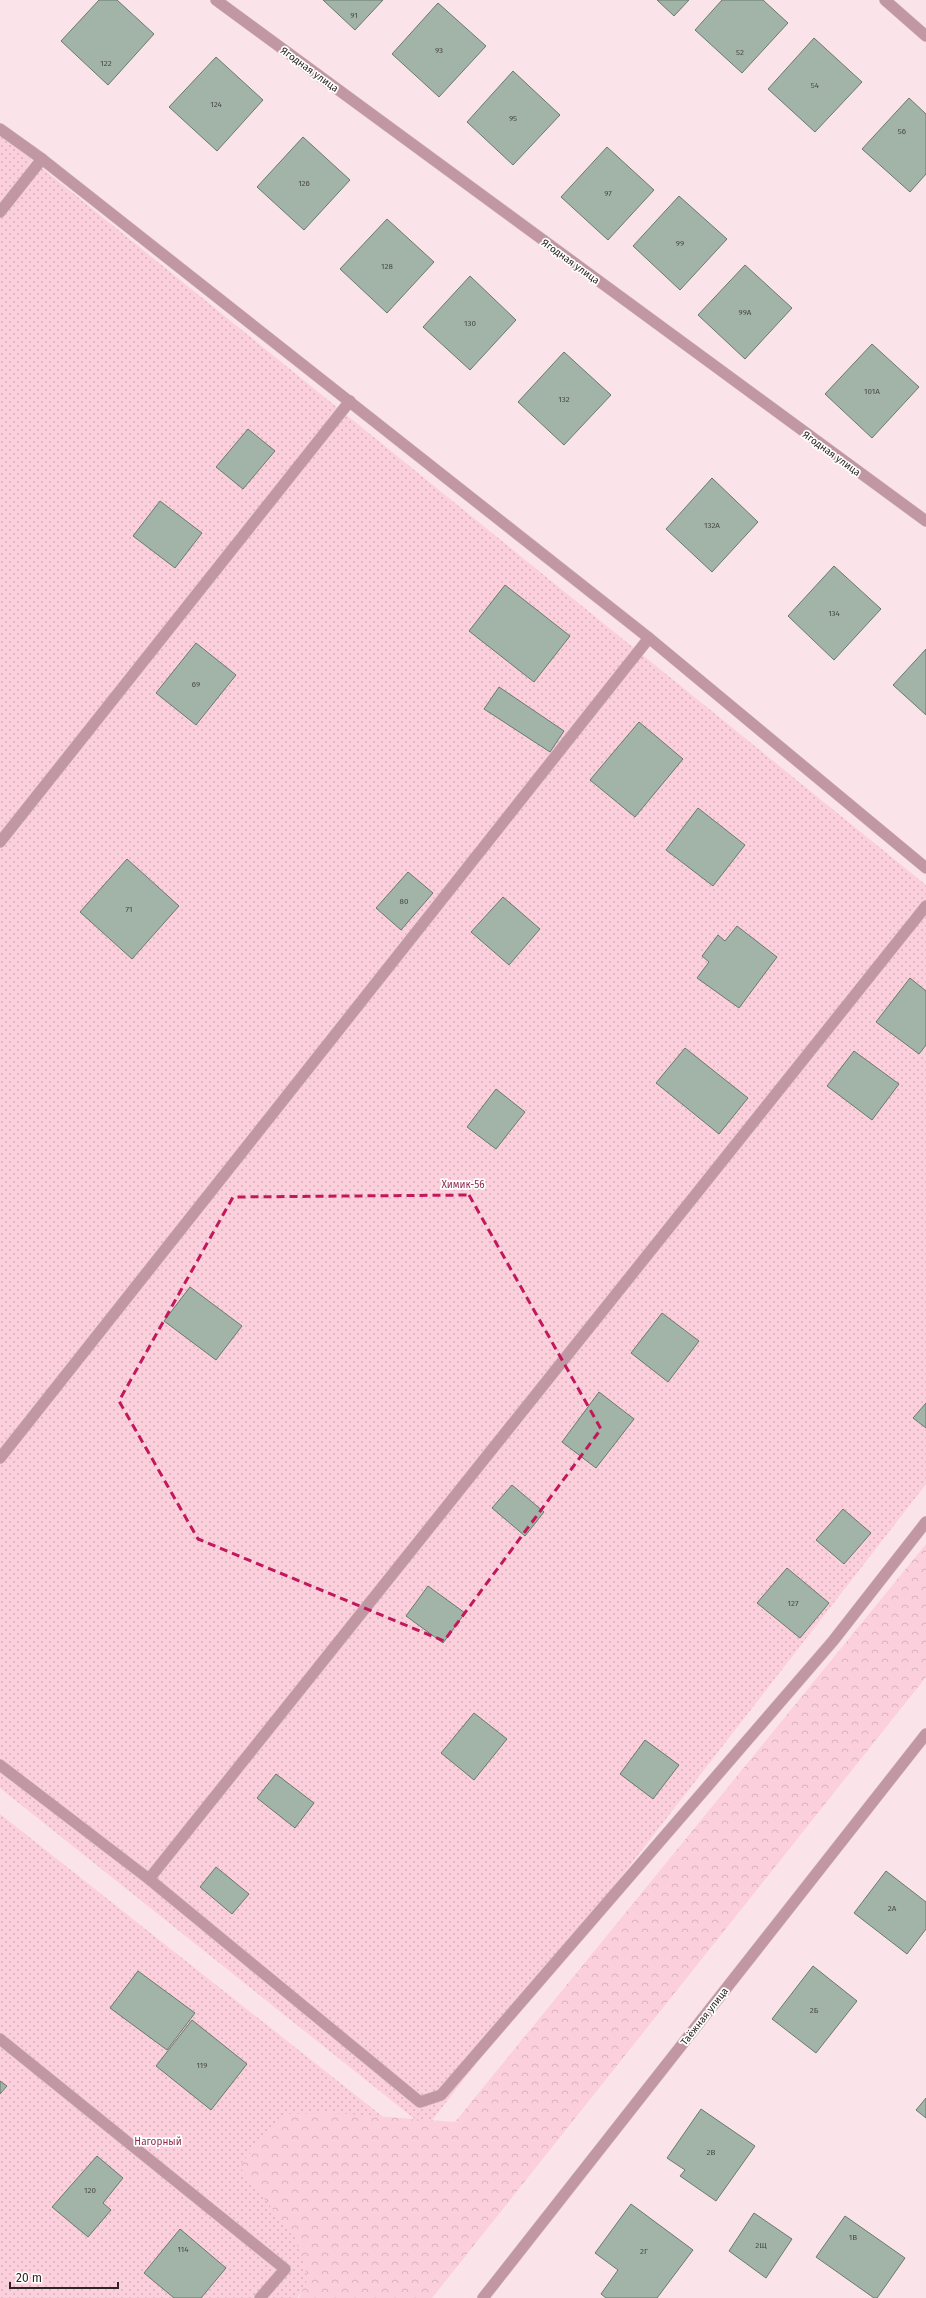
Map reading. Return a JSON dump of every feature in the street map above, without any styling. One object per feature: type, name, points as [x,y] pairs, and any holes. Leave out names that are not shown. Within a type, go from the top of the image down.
[{"type":"street","name":"Ягодная улица","points":[[216,0],[926,522]]},
{"type":"street","points":[[885,0],[926,36]]},
{"type":"street","points":[[0,129],[42,159],[649,638],[926,868]]},
{"type":"street","points":[[0,212],[42,159]]},
{"type":"street","points":[[0,842],[350,401]]},
{"type":"street","points":[[0,1458],[649,638]]},
{"type":"street","points":[[149,1879],[926,906]]},
{"type":"street","points":[[0,1765],[149,1879],[420,2102],[441,2095],[828,1647],[926,1522]]},
{"type":"street","name":"Таёжная улица","points":[[483,2298],[926,1734]]},
{"type":"street","points":[[0,2039],[285,2270],[260,2298]]},
{"type":"highlighted area","points":[[469,1195],[601,1429],[444,1641],[198,1539],[119,1401],[233,1197]]},
{"type":"green space","name":"Химик-56","points":[[0,134],[926,885],[926,1484],[426,2128],[0,1788]]},
{"type":"green space","points":[[926,1544],[926,1677],[432,2298],[299,2298],[308,2278],[295,2238],[239,2166],[284,2114],[334,2113],[455,2122]]},
{"type":"green space","name":"Нагорный","points":[[0,1814],[382,2116],[414,2149],[297,2298],[0,2298]]},
{"type":"building","points":[[99,0],[117,0],[154,34],[108,85],[61,41]]},
{"type":"building","points":[[323,0],[383,0],[355,30]]},
{"type":"building","points":[[657,0],[689,0],[674,16]]},
{"type":"building","points":[[722,0],[763,0],[788,23],[742,73],[695,30]]},
{"type":"building","points":[[438,3],[486,46],[439,97],[392,54]]},
{"type":"building","points":[[814,38],[862,82],[815,132],[768,89]]},
{"type":"building","points":[[216,57],[263,100],[217,151],[169,107]]},
{"type":"building","points":[[513,71],[560,115],[513,165],[467,122]]},
{"type":"building","points":[[909,98],[926,114],[926,174],[910,192],[862,149]]},
{"type":"building","points":[[303,137],[350,180],[304,230],[257,187]]},
{"type":"building","points":[[607,147],[654,190],[608,240],[561,197]]},
{"type":"building","points":[[679,196],[727,239],[680,290],[633,246]]},
{"type":"building","points":[[387,219],[434,262],[387,313],[340,269]]},
{"type":"building","points":[[745,265],[792,308],[745,359],[698,315]]},
{"type":"building","points":[[470,276],[516,320],[470,370],[423,327]]},
{"type":"building","points":[[872,344],[919,387],[872,438],[825,394]]},
{"type":"building","points":[[564,352],[611,395],[564,445],[518,402]]},
{"type":"building","points":[[248,429],[275,451],[243,489],[216,467]]},
{"type":"building","points":[[712,478],[758,522],[712,572],[666,529]]},
{"type":"building","points":[[160,501],[202,533],[175,568],[133,536]]},
{"type":"building","points":[[834,566],[881,609],[834,660],[788,616]]},
{"type":"building","points":[[505,585],[570,636],[534,682],[469,631]]},
{"type":"building","points":[[196,643],[236,675],[196,725],[156,693]]},
{"type":"building","points":[[926,649],[926,715],[893,685]]},
{"type":"building","points":[[499,687],[564,731],[550,752],[484,709]]},
{"type":"building","points":[[639,722],[683,759],[635,817],[590,780]]},
{"type":"building","points":[[698,808],[745,845],[713,886],[666,850]]},
{"type":"building","points":[[127,859],[179,906],[132,959],[80,912]]},
{"type":"building","points":[[408,872],[433,893],[401,930],[376,908]]},
{"type":"building","points":[[503,897],[540,929],[509,965],[471,932]]},
{"type":"building","points":[[737,926],[777,957],[739,1008],[697,978],[709,962],[702,956],[718,935],[725,941]]},
{"type":"building","points":[[910,978],[926,991],[926,1045],[919,1054],[876,1022]]},
{"type":"building","points":[[685,1048],[748,1098],[719,1134],[656,1083]]},
{"type":"building","points":[[854,1051],[899,1084],[872,1120],[827,1086]]},
{"type":"building","points":[[496,1089],[525,1112],[496,1149],[467,1127]]},
{"type":"building","points":[[190,1287],[242,1326],[216,1360],[164,1321]]},
{"type":"building","points":[[662,1313],[699,1341],[668,1382],[631,1353]]},
{"type":"building","points":[[599,1392],[634,1419],[596,1468],[562,1442]]},
{"type":"building","points":[[926,1403],[926,1428],[913,1418]]},
{"type":"building","points":[[512,1485],[544,1512],[525,1536],[492,1508]]},
{"type":"building","points":[[843,1509],[871,1533],[844,1564],[816,1540]]},
{"type":"building","points":[[787,1568],[829,1603],[800,1638],[757,1603]]},
{"type":"building","points":[[428,1586],[465,1613],[443,1643],[406,1616]]},
{"type":"building","points":[[474,1713],[507,1739],[474,1780],[441,1753]]},
{"type":"building","points":[[645,1740],[679,1765],[653,1799],[620,1774]]},
{"type":"building","points":[[276,1774],[314,1803],[295,1828],[257,1798]]},
{"type":"building","points":[[216,1867],[249,1894],[232,1914],[200,1887]]},
{"type":"building","points":[[886,1871],[926,1902],[926,1929],[907,1954],[854,1913]]},
{"type":"building","points":[[813,1966],[857,2001],[816,2053],[772,2019]]},
{"type":"building","points":[[138,1971],[195,2013],[167,2050],[110,2008]]},
{"type":"building","points":[[192,2020],[247,2064],[211,2110],[156,2066]]},
{"type":"building","points":[[0,2081],[7,2086],[0,2094]]},
{"type":"building","points":[[926,2098],[926,2118],[916,2110]]},
{"type":"building","points":[[701,2109],[755,2146],[716,2201],[680,2176],[685,2170],[667,2158]]},
{"type":"building","points":[[97,2156],[123,2178],[103,2203],[111,2210],[88,2237],[52,2207]]},
{"type":"building","points":[[631,2204],[693,2250],[657,2298],[606,2298],[601,2294],[618,2270],[595,2253]]},
{"type":"building","points":[[754,2213],[792,2239],[766,2278],[729,2251]]},
{"type":"building","points":[[845,2216],[905,2258],[877,2298],[874,2298],[816,2257]]},
{"type":"building","points":[[180,2229],[226,2268],[201,2298],[174,2298],[144,2273]]}]
